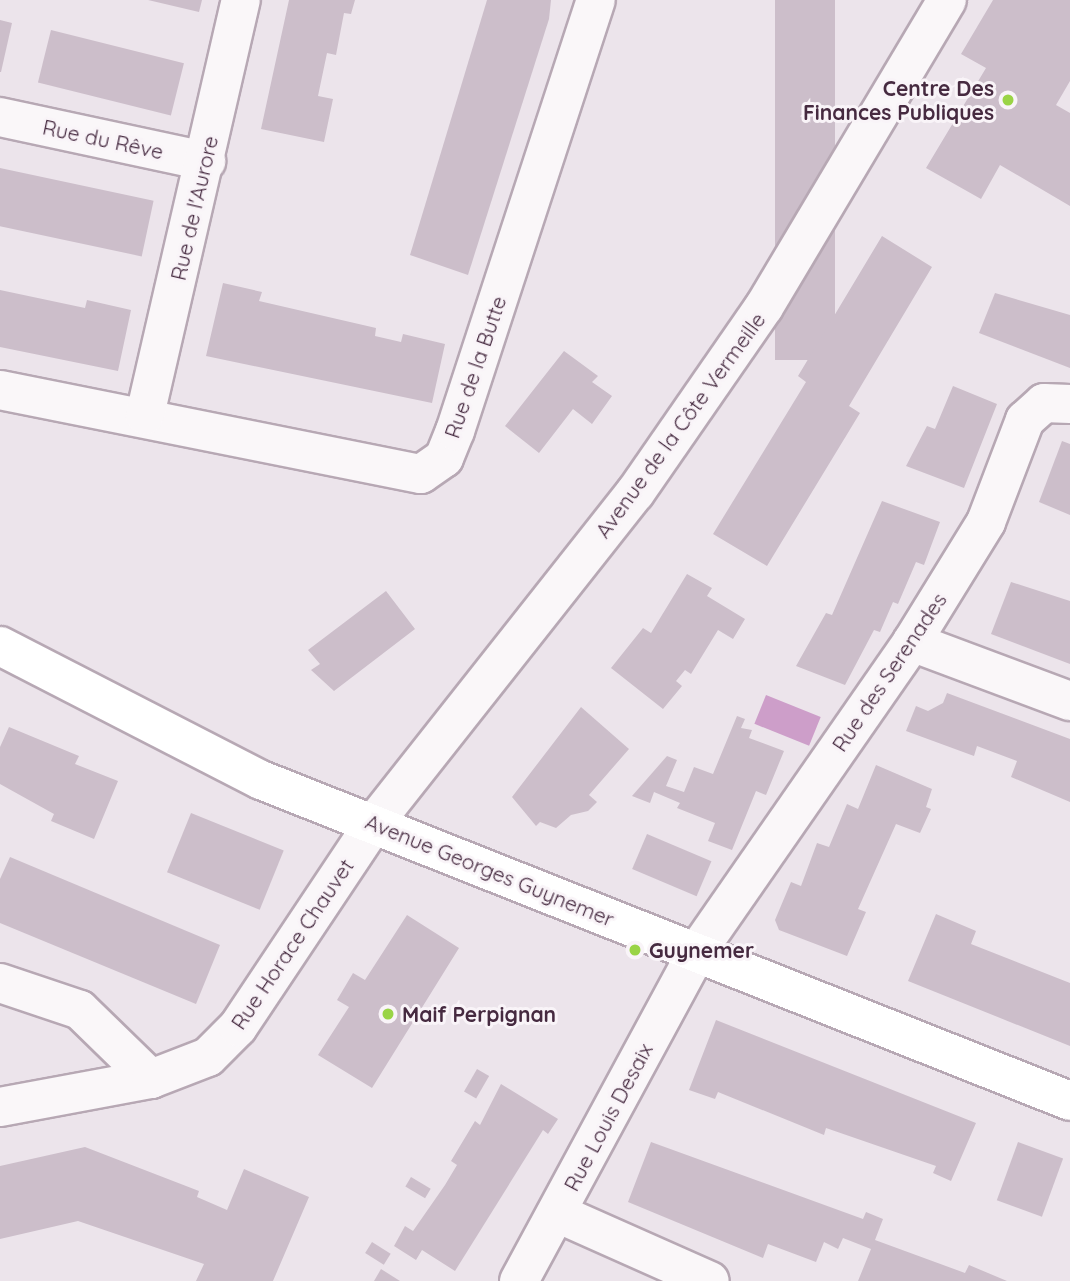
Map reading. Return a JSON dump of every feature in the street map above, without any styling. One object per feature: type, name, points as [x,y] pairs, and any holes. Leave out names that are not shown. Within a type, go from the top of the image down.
[{"type":"street","name":"Rue de l'Aurore","points":[[145,415],[242,0]]},
{"type":"street","name":"Rue de la Butte","points":[[0,390],[145,415],[237,441],[391,472],[421,474],[444,458],[596,0]]},
{"type":"street","name":"Avenue de la Côte Vermeille","points":[[374,823],[635,493],[757,318],[947,0]]},
{"type":"street","name":"Rue du Rêve","points":[[0,117],[206,162]]},
{"type":"street","name":"Rue des Serenades","points":[[696,953],[912,642],[986,522],[1025,420],[1044,403],[1070,404]]},
{"type":"street","points":[[912,642],[1070,701]]},
{"type":"street","name":"Avenue Georges Guynemer","points":[[0,646],[261,780],[1070,1101]]},
{"type":"street","name":"Rue Horace Chauvet","points":[[0,1107],[151,1079],[208,1057],[238,1027],[374,823]]},
{"type":"street","name":"Rue Louis Desaix","points":[[519,1281],[696,953]]},
{"type":"street","points":[[0,983],[80,1010],[151,1079]]},
{"type":"street","points":[[557,1213],[710,1281]]},
{"type":"shaded area","points":[[766,695],[821,717],[809,746],[754,724]]},
{"type":"building","points":[[148,0],[202,0],[199,12]]},
{"type":"building","points":[[289,0],[355,0],[351,14],[344,13],[336,55],[327,53],[318,96],[333,99],[324,142],[261,129]]},
{"type":"building","points":[[487,0],[551,0],[549,19],[468,275],[410,255]]},
{"type":"building","points":[[775,0],[835,0],[835,360],[775,360]]},
{"type":"building","name":"Centre Des Finances Publiques","points":[[993,0],[1070,0],[1070,81],[1056,105],[1070,113],[1070,206],[1000,165],[981,199],[926,168],[986,68],[961,54]]},
{"type":"building","points":[[0,20],[12,23],[1,72],[0,72]]},
{"type":"building","points":[[51,30],[184,63],[171,116],[38,82]]},
{"type":"building","points":[[0,168],[154,201],[142,256],[0,226]]},
{"type":"building","points":[[882,236],[932,267],[849,406],[860,413],[767,566],[713,534],[806,382],[798,376]]},
{"type":"building","points":[[223,283],[262,292],[259,301],[376,328],[375,336],[401,342],[403,334],[445,344],[432,403],[206,356]]},
{"type":"building","points":[[0,290],[85,308],[87,300],[131,310],[118,371],[0,347]]},
{"type":"building","points":[[995,293],[1070,315],[1070,368],[979,333]]},
{"type":"building","points":[[564,351],[598,376],[592,382],[612,396],[592,424],[573,409],[539,453],[505,426]]},
{"type":"building","points":[[953,386],[997,404],[964,488],[906,466],[927,426],[935,429]]},
{"type":"building","points":[[1062,441],[1070,444],[1070,515],[1039,502]]},
{"type":"building","points":[[882,501],[940,522],[924,565],[916,562],[898,604],[893,602],[880,632],[874,630],[845,685],[796,666],[826,613],[832,615]]},
{"type":"building","points":[[687,574],[712,588],[707,596],[745,619],[733,639],[718,630],[691,674],[685,670],[676,681],[682,686],[663,709],[611,668],[643,628],[651,633]]},
{"type":"building","points":[[1011,582],[1070,601],[1070,664],[991,634]]},
{"type":"building","points":[[386,591],[415,629],[334,691],[311,670],[320,664],[308,650]]},
{"type":"building","points":[[947,693],[1070,739],[1070,802],[1011,777],[1017,761],[977,746],[974,756],[906,731],[916,706],[928,711],[943,703]]},
{"type":"building","points":[[581,707],[629,749],[589,795],[597,802],[588,811],[571,815],[556,828],[540,822],[536,826],[512,797]]},
{"type":"building","points":[[737,716],[745,719],[741,728],[752,730],[749,738],[784,751],[766,795],[756,791],[732,850],[708,841],[715,823],[677,808],[680,803],[654,792],[650,803],[632,796],[667,756],[677,760],[666,786],[684,792],[694,767],[713,774]]},
{"type":"building","points":[[9,727],[79,756],[75,764],[118,781],[94,839],[51,821],[54,814],[0,784],[0,747]]},
{"type":"building","points":[[876,765],[932,789],[926,807],[931,809],[920,833],[896,824],[858,909],[866,912],[847,956],[779,930],[775,920],[791,882],[801,886],[817,843],[829,847],[847,804],[858,809]]},
{"type":"building","points":[[191,813],[284,850],[260,910],[167,872]]},
{"type":"building","points":[[647,834],[711,861],[697,896],[632,869]]},
{"type":"building","points":[[10,857],[220,945],[196,1004],[0,923],[0,879]]},
{"type":"building","points":[[936,914],[976,931],[971,944],[1070,983],[1070,1046],[908,981]]},
{"type":"building","points":[[407,915],[459,948],[372,1088],[318,1055],[349,1007],[337,1000],[353,973],[365,980]]},
{"type":"building","points":[[716,1020],[976,1123],[951,1181],[933,1173],[936,1166],[826,1128],[824,1135],[718,1092],[715,1099],[689,1090]]},
{"type":"building","points":[[477,1069],[489,1076],[476,1099],[464,1092]]},
{"type":"building","points":[[501,1084],[558,1119],[548,1134],[543,1130],[455,1271],[422,1250],[416,1260],[394,1246],[405,1226],[413,1231],[445,1185],[457,1165],[451,1161],[475,1121],[480,1125]]},
{"type":"building","points":[[651,1142],[863,1219],[866,1212],[883,1219],[875,1240],[965,1273],[969,1265],[1007,1281],[858,1281],[871,1249],[843,1238],[838,1249],[824,1242],[816,1262],[768,1244],[763,1258],[628,1202]]},
{"type":"building","points":[[1018,1142],[1063,1158],[1042,1217],[997,1200]]},
{"type":"building","points":[[85,1147],[199,1191],[197,1197],[227,1210],[244,1169],[309,1197],[273,1281],[196,1281],[204,1264],[78,1221],[0,1239],[0,1166]]},
{"type":"building","points":[[411,1177],[431,1189],[425,1198],[405,1186]]},
{"type":"building","points":[[372,1242],[391,1254],[384,1265],[365,1253]]},
{"type":"building","points":[[381,1269],[400,1281],[374,1281]]},
{"type":"place","name":"Centre Des Finances Publiques","points":[[1008,100]]},
{"type":"place","name":"Guynemer","points":[[635,950]]},
{"type":"place","name":"Maif Perpignan","points":[[388,1014]]}]
